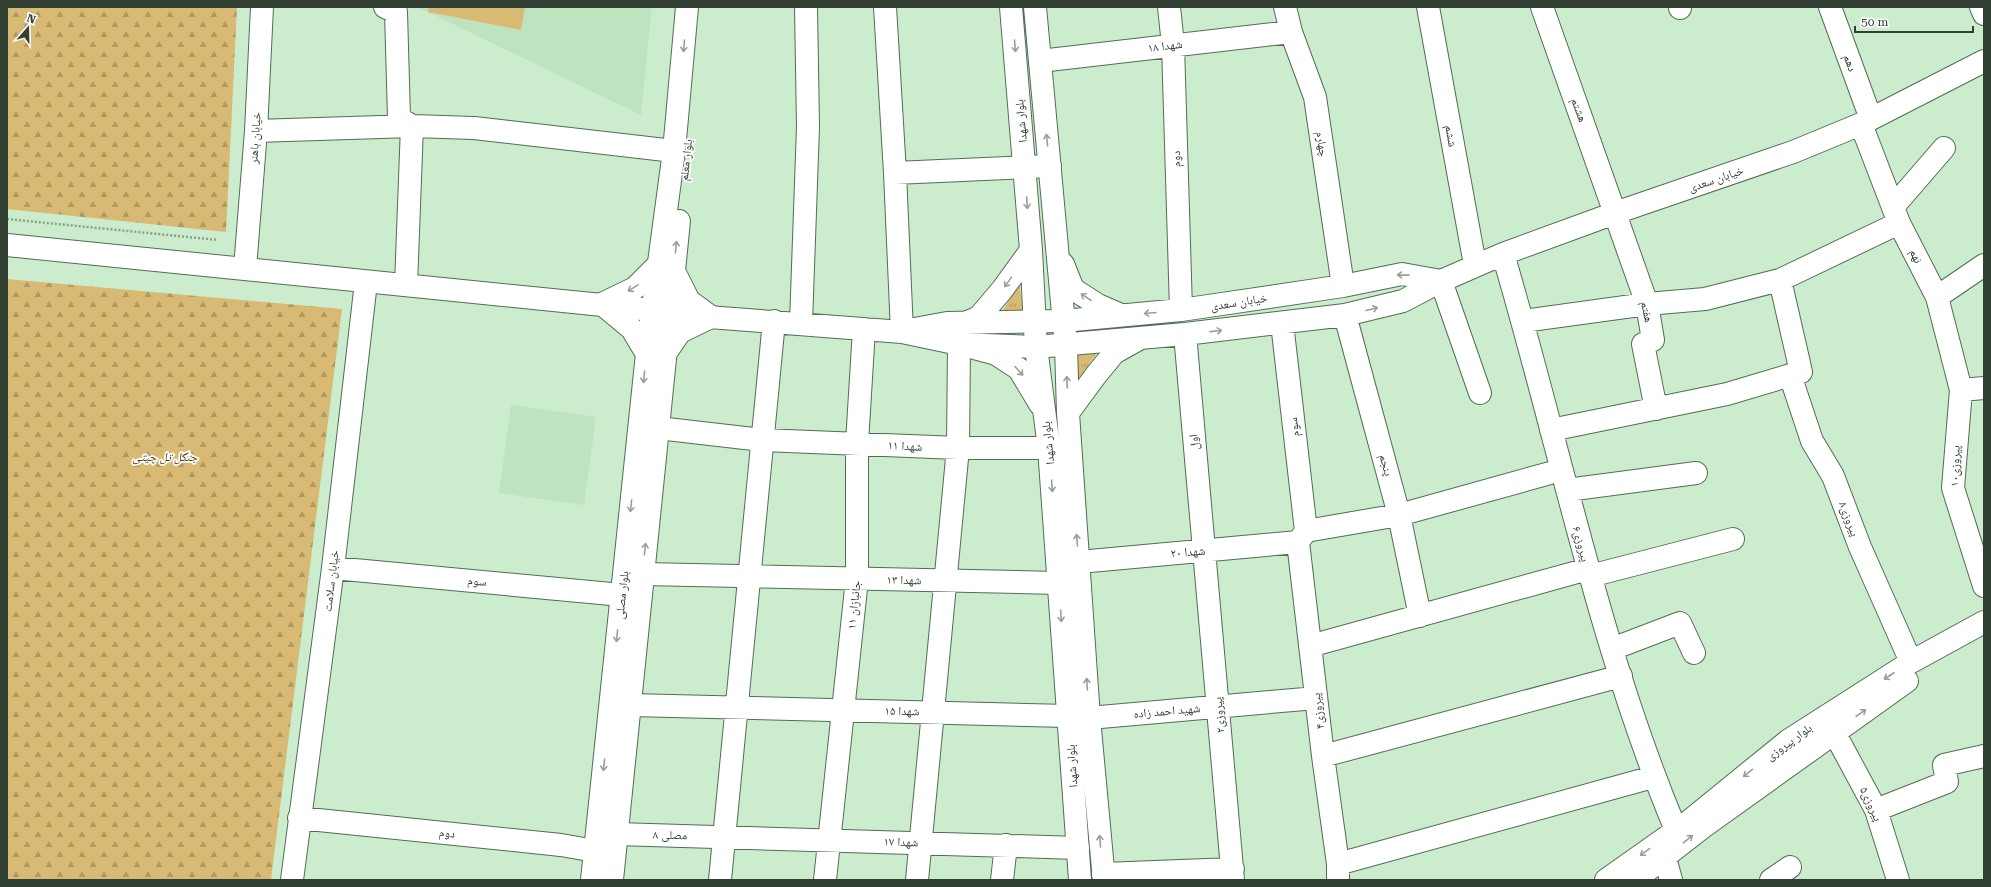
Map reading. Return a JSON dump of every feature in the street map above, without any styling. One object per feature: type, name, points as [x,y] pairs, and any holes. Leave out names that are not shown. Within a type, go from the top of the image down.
[{"type":"street","name":"خیابان باهنر","points":[[245,268],[256,131],[262,7]]},
{"type":"street","points":[[385,7],[396,12],[399,118],[412,126]]},
{"type":"street","name":"بلوار معلم","points":[[666,268],[674,151],[687,7]]},
{"type":"street","name":"بلوار معلم","points":[[660,312],[703,7]]},
{"type":"street","points":[[801,323],[808,127],[806,7]]},
{"type":"street","points":[[885,7],[895,173],[902,332]]},
{"type":"street","name":"بلوار شهدا","points":[[1012,7],[1031,250],[1034,323],[1049,448],[1059,583],[1104,877]]},
{"type":"street","name":"بلوار شهدا","points":[[1035,7],[1066,346],[1068,413],[1079,562],[1078,848],[1080,880]]},
{"type":"street","name":"دوم","points":[[1170,7],[1173,45],[1181,310]]},
{"type":"street","name":"چهارم","points":[[1285,7],[1291,32],[1314,97],[1343,286]]},
{"type":"street","name":"ششم","points":[[1428,7],[1475,265]]},
{"type":"street","name":"هشتم","points":[[1542,7],[1616,213]]},
{"type":"street","name":"دهم","points":[[1830,7],[1866,122]]},
{"type":"street","points":[[1981,7],[1984,14]]},
{"type":"street","name":"شهدا ۱۸","points":[[1040,61],[1291,32]]},
{"type":"street","name":"خیابان سعدی","points":[[959,344],[1036,347],[1066,346],[1139,339],[1345,315],[1402,301],[1475,265],[1503,254],[1793,152],[1866,122],[1984,61]]},
{"type":"street","name":"نهم","points":[[1866,122],[1896,215],[1938,297],[1960,390]]},
{"type":"street","points":[[256,131],[412,126],[474,128],[674,151]]},
{"type":"street","points":[[406,284],[412,126]]},
{"type":"street","points":[[1523,322],[1647,304],[1706,299],[1780,280],[1896,215],[1944,148]]},
{"type":"street","points":[[895,173],[1050,166]]},
{"type":"street","name":"هفتم","points":[[1616,213],[1647,304],[1653,340],[1643,344],[1656,408]]},
{"type":"street","points":[[7,245],[245,268],[366,282],[406,284],[602,304],[660,312],[902,332],[959,344],[996,354],[1019,369],[1044,411]]},
{"type":"street","points":[[965,323],[979,317],[1002,290],[1031,250]]},
{"type":"street","points":[[1058,253],[1074,289],[1098,305],[1120,315]]},
{"type":"street","name":"پیروزی۶","points":[[1503,254],[1523,322],[1589,573],[1654,777],[1676,830]]},
{"type":"street","points":[[1938,297],[1984,265]]},
{"type":"street","points":[[602,304],[636,288],[666,268],[689,301],[712,317]]},
{"type":"street","name":"خیابان سعدی","points":[[902,332],[947,323],[1034,323],[1181,310],[1343,286],[1402,274],[1441,281]]},
{"type":"street","points":[[1551,430],[1727,394],[1801,372],[1780,280]]},
{"type":"street","points":[[1441,281],[1480,393]]},
{"type":"street","name":"خیابان سلامت","points":[[292,880],[333,568],[366,282]]},
{"type":"street","points":[[602,304],[632,329],[656,354],[680,332],[712,317]]},
{"type":"street","name":"بلوار مصلی","points":[[612,880],[617,834],[611,797],[622,595],[656,354],[660,312]]},
{"type":"street","name":"پنجم","points":[[1345,315],[1399,515],[1420,616]]},
{"type":"street","points":[[720,880],[774,321]]},
{"type":"street","name":"سوم","points":[[1282,323],[1302,536]]},
{"type":"street","name":"جانبازان ۱۱","points":[[825,880],[857,579],[857,444],[864,329]]},
{"type":"street","name":"اول","points":[[1185,334],[1203,550]]},
{"type":"street","points":[[1068,413],[1114,353],[1139,339]]},
{"type":"street","points":[[917,880],[958,448],[959,344]]},
{"type":"street","name":"بلوار مصلی","points":[[592,880],[595,851],[611,797],[630,705],[658,428],[656,354]]},
{"type":"street","name":"پیروزی۸","points":[[1790,375],[1812,441],[1833,476],[1860,547],[1911,662]]},
{"type":"street","points":[[1960,390],[1984,388]]},
{"type":"street","name":"پیروزی۱۰","points":[[1960,390],[1953,488],[1984,586]]},
{"type":"street","name":"شهدا ۱۱","points":[[658,428],[762,440],[958,448],[1049,448]]},
{"type":"street","name":"شهدا ۲۰","points":[[1079,562],[1203,550],[1302,536],[1564,480],[1696,473]]},
{"type":"street","name":"پیروزی۴","points":[[1302,536],[1310,646],[1338,872]]},
{"type":"street","points":[[1310,646],[1589,573],[1733,539]]},
{"type":"street","name":"پیروزی۲","points":[[1203,550],[1233,874]]},
{"type":"street","name":"سوم","points":[[333,568],[622,595]]},
{"type":"street","name":"شهدا ۱۳","points":[[643,574],[1059,583]]},
{"type":"street","name":"بلوار پیروزی","points":[[1606,880],[1795,748],[1911,662],[1984,622]]},
{"type":"street","points":[[1612,649],[1680,623],[1694,653]]},
{"type":"street","name":"بلوار پیروزی","points":[[1635,880],[1703,827],[1795,748],[1834,732],[1919,673],[1984,638]]},
{"type":"street","points":[[1323,756],[1621,676]]},
{"type":"street","name":"شهید احمد زاده","points":[[1079,717],[1316,698]]},
{"type":"street","name":"شهدا ۱۵","points":[[630,705],[1079,717]]},
{"type":"street","name":"پیروزی۵","points":[[1834,732],[1876,810],[1898,880]]},
{"type":"street","points":[[1876,810],[1947,782],[1944,764],[1984,756]]},
{"type":"street","points":[[1338,872],[1654,777]]},
{"type":"street","name":"دوم","points":[[300,818],[561,845],[595,851]]},
{"type":"street","name":"مصلی ۸","points":[[617,834],[724,836]]},
{"type":"street","name":"شهدا ۱۷","points":[[724,836],[1078,848]]},
{"type":"street","points":[[1002,880],[1006,845]]},
{"type":"street","points":[[1665,858],[1671,880]]},
{"type":"street","points":[[1771,880],[1790,867]]},
{"type":"street","points":[[1104,877],[1233,874]]},
{"type":"path","points":[[7,219],[218,240]]},
{"type":"shaded area","points":[[416,7],[652,7],[641,115],[428,12]]},
{"type":"shaded area","points":[[511,405],[596,417],[584,505],[499,493]]},
{"type":"green space","points":[[7,7],[237,7],[226,232],[7,209]]},
{"type":"green space","points":[[429,7],[525,7],[521,30],[428,12]]},
{"type":"green space","name":"جنگل تل چیتی","points":[[7,279],[342,309],[271,880],[7,880]]},
{"type":"green space","points":[[1019,282],[1025,322],[997,321]]},
{"type":"green space","points":[[1097,353],[1077,381],[1071,354]]}]
